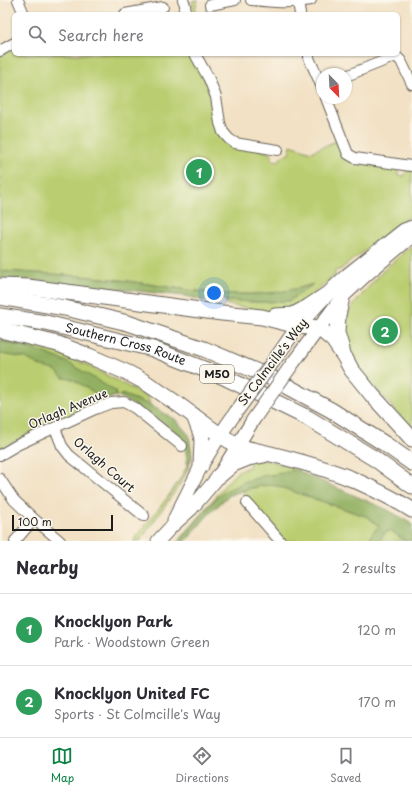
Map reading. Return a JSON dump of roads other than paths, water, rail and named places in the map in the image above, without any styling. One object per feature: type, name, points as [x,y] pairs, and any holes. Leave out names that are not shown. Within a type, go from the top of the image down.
[{"type":"highway","points":[[0,286],[28,287],[262,317],[298,326],[319,328],[333,340],[351,368],[368,390],[412,439]]},
{"type":"highway","points":[[262,317],[293,315],[326,295]]},
{"type":"highway","name":"Southern Cross Route","points":[[0,297],[65,308],[128,324],[204,349],[272,378],[331,410],[412,463]]},
{"type":"highway","points":[[342,297],[338,315],[337,333],[344,356]]},
{"type":"highway","name":"Southern Cross Route","points":[[0,316],[46,323],[146,348],[224,377],[308,418],[375,459],[412,486]]},
{"type":"highway","points":[[0,330],[58,344],[121,370],[145,382],[238,446],[313,465],[352,479],[412,510]]},
{"type":"highway","points":[[194,416],[202,440],[200,466]]},
{"type":"highway","points":[[218,476],[233,464],[248,458],[271,454]]},
{"type":"main road","name":"St Colmcille's Way","points":[[171,527],[200,466],[236,412],[298,326],[347,274],[404,230],[412,227]]},
{"type":"main road","name":"St Colmcille's Way","points":[[158,541],[191,509],[218,476],[253,420],[342,297],[368,272],[412,236]]},
{"type":"street","points":[[18,0],[23,12]]},
{"type":"street","points":[[183,0],[185,6],[184,12]]},
{"type":"street","points":[[210,5],[235,0]]},
{"type":"street","points":[[251,0],[281,2],[310,0]]},
{"type":"street","points":[[298,2],[300,12]]},
{"type":"street","points":[[136,12],[165,7]]},
{"type":"street","points":[[0,51],[12,44]]},
{"type":"street","points":[[196,56],[209,79],[216,97],[222,132],[235,143],[278,150]]},
{"type":"street","points":[[310,56],[316,72]]},
{"type":"street","points":[[352,74],[396,56],[401,62],[412,84]]},
{"type":"street","points":[[328,104],[348,154],[355,158],[406,166]]},
{"type":"street","name":"Orlagh Avenue","points":[[0,455],[17,445],[111,403],[124,402],[135,408],[182,446]]},
{"type":"street","name":"Orlagh Court","points":[[54,428],[62,446],[69,455],[144,516]]},
{"type":"street","points":[[0,479],[14,500],[34,520],[60,541]]},
{"type":"street","points":[[247,503],[280,541]]},
{"type":"street","points":[[15,541],[34,520]]},
{"type":"place","name":"Knocklyon Park","points":[[199,172]]},
{"type":"place","name":"Knocklyon United FC","points":[[385,331]]}]
